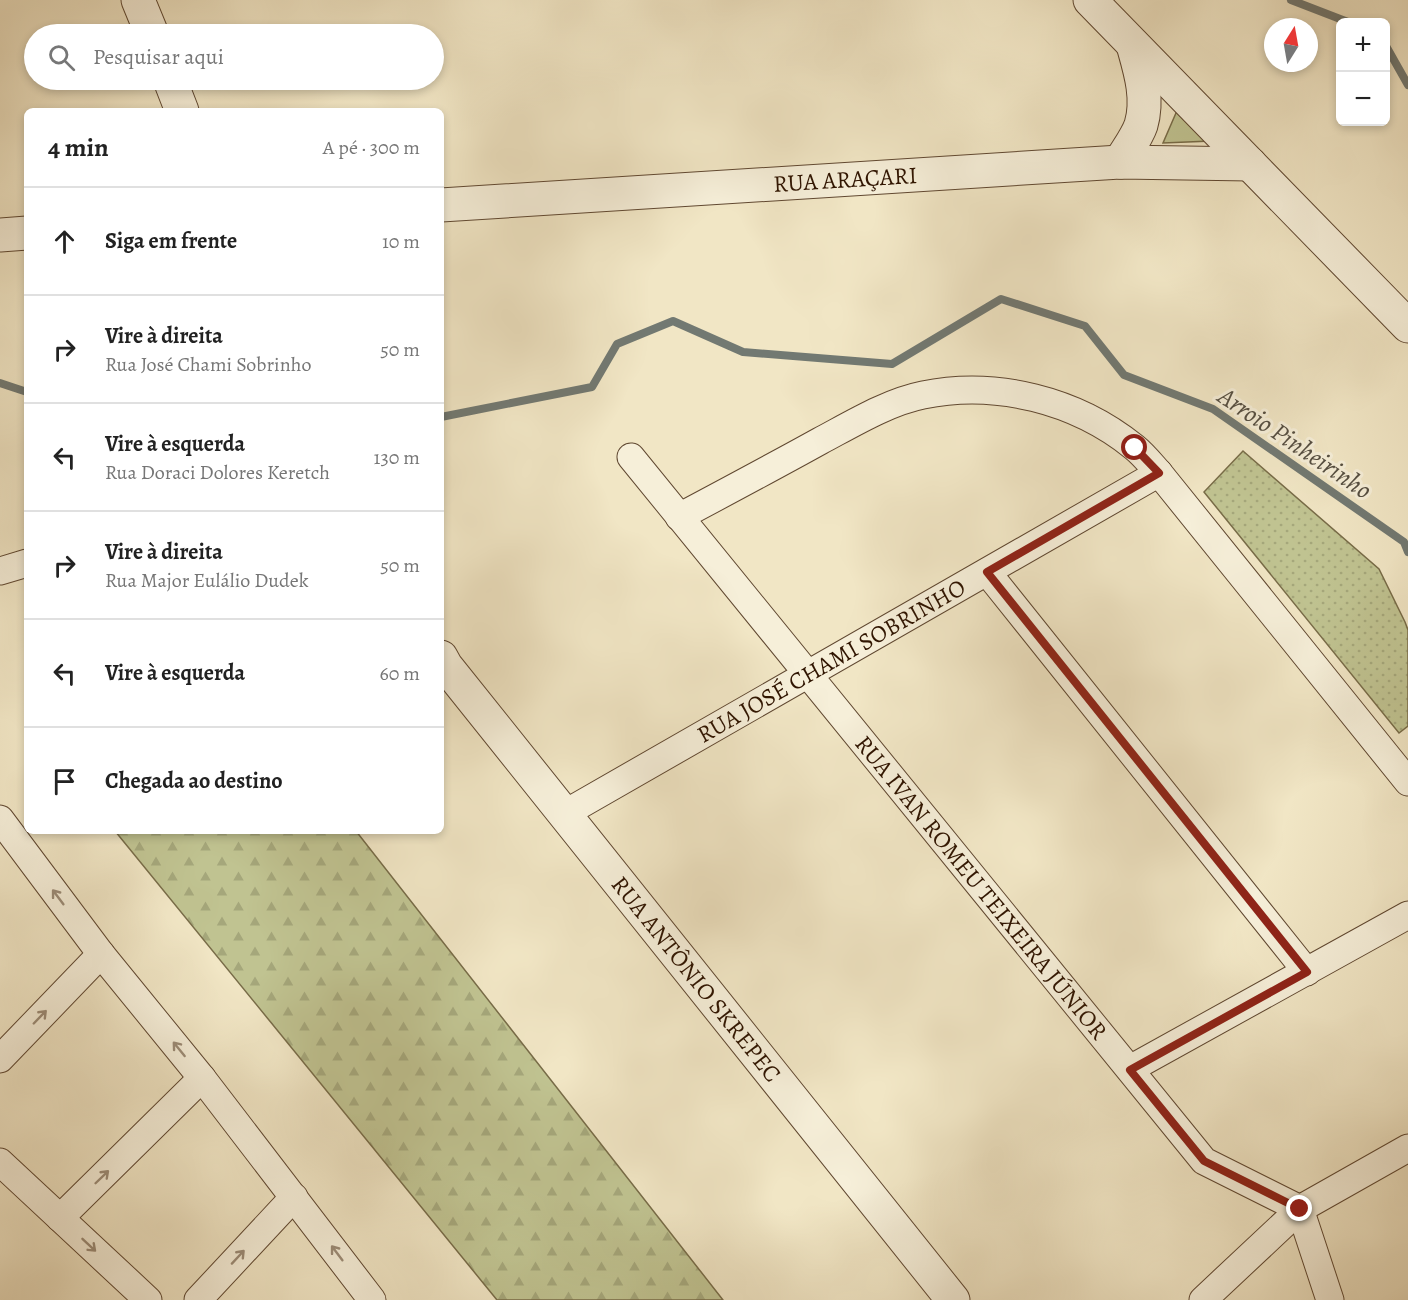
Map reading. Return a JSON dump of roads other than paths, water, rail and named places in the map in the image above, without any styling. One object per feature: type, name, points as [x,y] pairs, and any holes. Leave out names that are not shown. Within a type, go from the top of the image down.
[{"type":"street","points":[[138,0],[148,24]]},
{"type":"street","points":[[1090,0],[1408,326]]},
{"type":"street","points":[[1120,162],[1141,125],[1144,104],[1144,84],[1132,43]]},
{"type":"street","points":[[174,90],[181,108]]},
{"type":"street","name":"RUA ARAÇARI","points":[[444,205],[1120,162],[1250,164]]},
{"type":"street","points":[[0,235],[24,233]]},
{"type":"street","points":[[679,517],[881,409],[922,395],[964,390],[1009,392],[1052,402],[1103,426],[1135,448],[1159,473],[1408,782]]},
{"type":"street","name":"RUA IVAN ROMEU TEIXEIRA JÚNIOR","points":[[631,457],[1204,1161],[1300,1209]]},
{"type":"street","name":"RUA JOSÉ CHAMI SOBRINHO","points":[[564,814],[1159,473]]},
{"type":"street","points":[[0,571],[24,564]]},
{"type":"street","points":[[987,572],[1307,972]]},
{"type":"street","name":"RUA ANTÔNIO SKREPEC","points":[[444,662],[953,1300]]},
{"type":"street","points":[[0,819],[101,954],[202,1078],[372,1300]]},
{"type":"street","points":[[1130,1070],[1408,915]]},
{"type":"street","points":[[0,1059],[101,954]]},
{"type":"street","points":[[60,1218],[202,1078]]},
{"type":"street","points":[[1203,1300],[1300,1209],[1408,1148]]},
{"type":"street","points":[[0,1162],[148,1300]]},
{"type":"street","points":[[198,1300],[294,1197]]},
{"type":"street","points":[[1300,1209],[1330,1300]]},
{"type":"waterway","points":[[1291,0],[1338,18]]},
{"type":"waterway","points":[[1390,53],[1408,85]]},
{"type":"waterway","name":"Arroio Pinheirinho","points":[[444,416],[592,387],[617,344],[673,321],[743,352],[892,364],[1001,299],[1085,326],[1124,375],[1213,409],[1404,542],[1408,552]]},
{"type":"waterway","name":"Arroio Pinheirinho","points":[[0,383],[24,391]]}]
